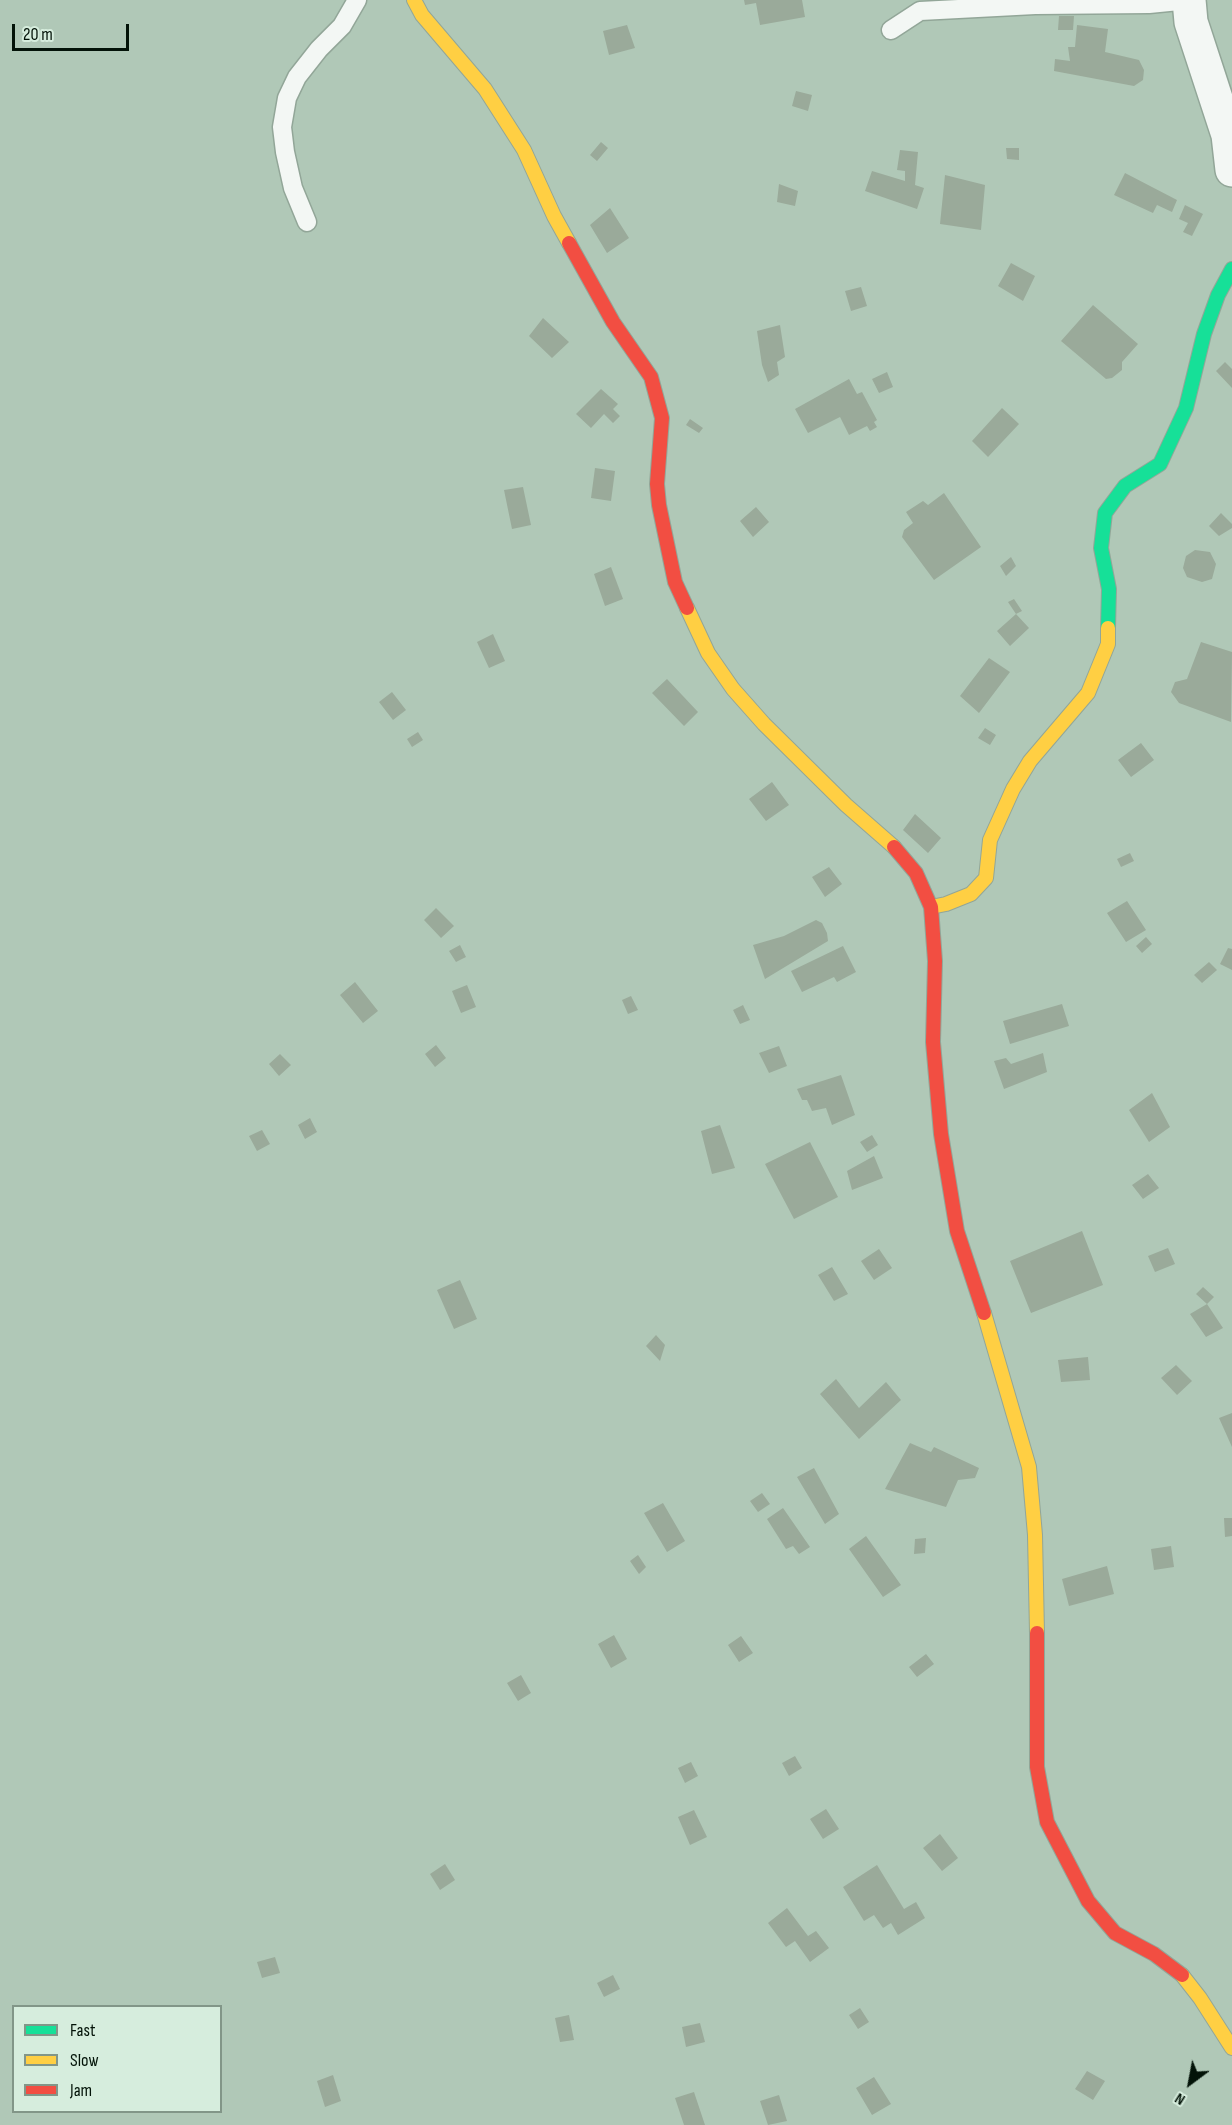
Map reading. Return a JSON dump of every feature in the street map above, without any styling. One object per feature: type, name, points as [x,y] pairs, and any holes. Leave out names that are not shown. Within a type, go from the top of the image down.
[{"type":"street","points":[[414,0],[429,23],[485,89],[524,150],[554,216],[613,322],[651,377],[662,418],[657,484],[667,547],[675,582],[708,653],[733,689],[764,724],[846,805],[895,848],[916,873],[931,907],[935,961],[933,1042],[947,1178],[957,1231],[1029,1467],[1035,1535],[1037,1767],[1047,1822],[1088,1901],[1115,1933],[1154,1954],[1180,1973],[1200,1998],[1232,2048]]},
{"type":"street","points":[[1189,0],[1191,22],[1228,135],[1232,170]]},
{"type":"street","points":[[931,907],[971,894],[986,878],[990,840],[1013,789],[1030,761],[1088,693],[1108,644],[1109,589],[1101,548],[1105,513],[1125,486],[1160,464],[1186,408],[1204,334],[1218,295],[1232,269]]},
{"type":"lane","points":[[307,222],[292,188],[285,152],[282,127],[287,98],[297,77],[319,49],[342,26],[357,0]]},
{"type":"lane","points":[[891,30],[920,11],[1035,5],[1149,4],[1189,0]]},
{"type":"building","points":[[744,0],[802,0],[805,17],[760,25],[756,3],[745,5]]},
{"type":"building","points":[[1059,16],[1074,16],[1073,30],[1058,30]]},
{"type":"building","points":[[627,25],[635,48],[609,55],[603,31]]},
{"type":"building","points":[[1077,25],[1108,29],[1105,52],[1139,60],[1144,70],[1143,80],[1134,86],[1054,71],[1055,59],[1070,61],[1068,47],[1075,47]]},
{"type":"building","points":[[796,91],[812,95],[808,111],[792,106]]},
{"type":"building","points":[[601,142],[608,148],[597,161],[590,155]]},
{"type":"building","points":[[1006,148],[1019,148],[1019,160],[1007,159]]},
{"type":"building","points":[[900,150],[918,152],[915,185],[924,188],[917,209],[865,191],[872,171],[905,181],[905,171],[897,170]]},
{"type":"building","points":[[1125,173],[1177,200],[1172,212],[1157,205],[1153,213],[1114,195]]},
{"type":"building","points":[[945,175],[985,185],[981,230],[940,224]]},
{"type":"building","points":[[779,184],[798,191],[795,206],[777,202]]},
{"type":"building","points":[[1185,205],[1203,214],[1192,236],[1183,232],[1188,223],[1179,219]]},
{"type":"building","points":[[610,208],[629,238],[607,253],[590,225]]},
{"type":"building","points":[[1011,263],[1035,276],[1023,301],[998,286]]},
{"type":"building","points":[[861,287],[867,306],[851,311],[845,291]]},
{"type":"building","points":[[1093,305],[1138,344],[1122,362],[1122,370],[1112,378],[1106,379],[1061,341]]},
{"type":"building","points":[[543,318],[569,342],[552,358],[529,336]]},
{"type":"building","points":[[780,325],[785,357],[777,362],[779,375],[768,382],[762,365],[757,331]]},
{"type":"building","points":[[1225,362],[1232,369],[1232,388],[1216,371]]},
{"type":"building","points":[[887,372],[893,387],[879,393],[872,379]]},
{"type":"building","points":[[849,379],[857,394],[862,392],[877,420],[874,422],[877,427],[870,431],[867,426],[849,435],[840,417],[808,433],[795,409]]},
{"type":"building","points":[[601,389],[618,404],[613,409],[620,416],[613,423],[604,414],[591,428],[576,414]]},
{"type":"building","points":[[1002,408],[1019,424],[988,457],[972,441]]},
{"type":"building","points":[[690,419],[703,428],[699,433],[686,425]]},
{"type":"building","points":[[595,468],[615,471],[611,501],[591,498]]},
{"type":"building","points":[[523,487],[531,525],[512,529],[504,490]]},
{"type":"building","points":[[944,493],[981,547],[934,580],[902,537],[904,530],[913,523],[906,512],[923,501],[928,505]]},
{"type":"building","points":[[756,507],[769,522],[753,537],[740,521]]},
{"type":"building","points":[[1221,513],[1232,524],[1232,528],[1219,536],[1209,526]]},
{"type":"building","points":[[1195,550],[1210,552],[1216,564],[1212,579],[1202,582],[1187,577],[1183,568],[1186,556]]},
{"type":"building","points":[[1011,557],[1016,566],[1006,576],[1000,566]]},
{"type":"building","points":[[611,567],[623,599],[605,606],[594,574]]},
{"type":"building","points":[[1014,599],[1022,611],[1016,614],[1008,602]]},
{"type":"building","points":[[1016,614],[1029,628],[1010,646],[997,631]]},
{"type":"building","points":[[493,634],[505,661],[489,668],[477,642]]},
{"type":"building","points":[[1201,642],[1232,652],[1231,722],[1179,703],[1171,692],[1175,682],[1187,679]]},
{"type":"building","points":[[989,658],[1010,672],[979,713],[960,696]]},
{"type":"building","points":[[667,679],[698,712],[684,726],[652,693]]},
{"type":"building","points":[[392,692],[406,710],[393,720],[379,702]]},
{"type":"building","points":[[985,728],[996,735],[990,745],[978,738]]},
{"type":"building","points":[[418,732],[423,740],[412,747],[407,739]]},
{"type":"building","points":[[1141,743],[1154,760],[1131,777],[1118,760]]},
{"type":"building","points":[[772,782],[789,805],[766,821],[749,799]]},
{"type":"building","points":[[915,814],[941,838],[928,853],[903,830]]},
{"type":"building","points":[[1130,853],[1134,861],[1121,867],[1117,859]]},
{"type":"building","points":[[829,867],[842,884],[825,897],[812,877]]},
{"type":"building","points":[[1127,901],[1146,930],[1126,942],[1107,913]]},
{"type":"building","points":[[436,908],[454,926],[441,938],[424,920]]},
{"type":"building","points":[[816,920],[822,923],[828,941],[765,979],[753,945],[784,936]]},
{"type":"building","points":[[1146,937],[1152,944],[1142,953],[1136,946]]},
{"type":"building","points":[[460,945],[466,957],[456,962],[449,951]]},
{"type":"building","points":[[843,946],[856,972],[837,982],[834,977],[802,992],[791,971]]},
{"type":"building","points":[[1228,948],[1232,949],[1232,970],[1220,964]]},
{"type":"building","points":[[1209,962],[1217,970],[1202,983],[1194,975]]},
{"type":"building","points":[[355,982],[378,1011],[363,1023],[340,995]]},
{"type":"building","points":[[467,985],[476,1007],[461,1013],[452,991]]},
{"type":"building","points":[[631,996],[638,1010],[628,1014],[622,1000]]},
{"type":"building","points":[[1062,1004],[1069,1026],[1010,1044],[1003,1021]]},
{"type":"building","points":[[743,1005],[750,1020],[740,1024],[733,1010]]},
{"type":"building","points":[[436,1045],[446,1058],[435,1067],[425,1054]]},
{"type":"building","points":[[779,1046],[787,1066],[769,1073],[759,1053]]},
{"type":"building","points":[[1043,1053],[1047,1072],[1004,1089],[994,1061],[1006,1058],[1011,1064]]},
{"type":"building","points":[[280,1054],[291,1065],[279,1076],[269,1064]]},
{"type":"building","points":[[841,1075],[855,1115],[832,1125],[826,1108],[812,1111],[807,1100],[802,1100],[797,1089]]},
{"type":"building","points":[[1152,1093],[1170,1127],[1149,1142],[1129,1110]]},
{"type":"building","points":[[310,1118],[317,1132],[305,1139],[298,1125]]},
{"type":"building","points":[[720,1125],[735,1168],[712,1174],[701,1131]]},
{"type":"building","points":[[262,1130],[270,1144],[257,1151],[249,1136]]},
{"type":"building","points":[[872,1135],[878,1145],[867,1152],[860,1142]]},
{"type":"building","points":[[810,1142],[838,1197],[794,1219],[765,1164]]},
{"type":"building","points":[[874,1156],[883,1178],[852,1190],[847,1171]]},
{"type":"building","points":[[1148,1174],[1159,1188],[1143,1199],[1132,1185]]},
{"type":"building","points":[[1082,1231],[1103,1285],[1031,1313],[1010,1261]]},
{"type":"building","points":[[1168,1248],[1175,1264],[1155,1272],[1148,1256]]},
{"type":"building","points":[[879,1249],[892,1268],[874,1280],[861,1261]]},
{"type":"building","points":[[832,1267],[848,1294],[834,1301],[818,1275]]},
{"type":"building","points":[[460,1280],[477,1319],[454,1329],[437,1290]]},
{"type":"building","points":[[1203,1287],[1214,1297],[1207,1304],[1196,1294]]},
{"type":"building","points":[[1207,1304],[1223,1328],[1206,1337],[1190,1314]]},
{"type":"building","points":[[656,1335],[665,1345],[660,1361],[646,1346]]},
{"type":"building","points":[[1088,1357],[1090,1380],[1061,1382],[1058,1360]]},
{"type":"building","points":[[1176,1365],[1192,1381],[1177,1395],[1161,1378]]},
{"type":"building","points":[[836,1379],[859,1408],[886,1382],[901,1400],[859,1439],[820,1394]]},
{"type":"building","points":[[1232,1413],[1232,1447],[1219,1418]]},
{"type":"building","points":[[910,1443],[931,1452],[934,1447],[979,1468],[975,1478],[958,1480],[946,1507],[885,1489]]},
{"type":"building","points":[[814,1468],[839,1514],[825,1524],[797,1477]]},
{"type":"building","points":[[762,1493],[770,1504],[758,1512],[750,1501]]},
{"type":"building","points":[[663,1503],[685,1541],[667,1552],[644,1513]]},
{"type":"building","points":[[783,1508],[810,1547],[799,1554],[793,1546],[786,1549],[767,1519]]},
{"type":"building","points":[[1224,1518],[1232,1518],[1232,1536],[1225,1537]]},
{"type":"building","points":[[866,1536],[901,1585],[883,1597],[849,1549]]},
{"type":"building","points":[[926,1538],[925,1553],[914,1554],[915,1539]]},
{"type":"building","points":[[1171,1546],[1174,1567],[1154,1570],[1151,1549]]},
{"type":"building","points":[[638,1555],[646,1567],[639,1574],[630,1561]]},
{"type":"building","points":[[1107,1566],[1114,1594],[1069,1606],[1062,1579]]},
{"type":"building","points":[[614,1635],[627,1659],[611,1668],[598,1644]]},
{"type":"building","points":[[741,1636],[753,1653],[739,1662],[728,1645]]},
{"type":"building","points":[[926,1654],[934,1664],[917,1677],[909,1667]]},
{"type":"building","points":[[521,1675],[531,1693],[518,1701],[507,1683]]},
{"type":"building","points":[[795,1756],[802,1768],[789,1776],[782,1763]]},
{"type":"building","points":[[691,1762],[698,1776],[685,1783],[678,1768]]},
{"type":"building","points":[[826,1809],[839,1829],[823,1839],[810,1819]]},
{"type":"building","points":[[694,1810],[707,1837],[690,1845],[678,1817]]},
{"type":"building","points":[[940,1834],[958,1858],[942,1871],[923,1848]]},
{"type":"building","points":[[445,1864],[455,1880],[440,1890],[430,1874]]},
{"type":"building","points":[[877,1865],[904,1909],[916,1902],[925,1918],[898,1935],[891,1923],[883,1928],[874,1915],[864,1921],[843,1887]]},
{"type":"building","points":[[787,1908],[808,1936],[816,1931],[829,1948],[810,1962],[795,1941],[786,1947],[768,1923]]},
{"type":"building","points":[[275,1957],[280,1973],[262,1978],[257,1962]]},
{"type":"building","points":[[613,1975],[620,1989],[604,1997],[597,1983]]},
{"type":"building","points":[[860,2008],[869,2022],[858,2029],[849,2015]]},
{"type":"building","points":[[569,2015],[574,2040],[560,2042],[555,2018]]},
{"type":"building","points":[[700,2023],[705,2042],[686,2047],[682,2027]]},
{"type":"building","points":[[1087,2071],[1105,2081],[1093,2100],[1075,2089]]},
{"type":"building","points":[[333,2075],[341,2101],[325,2107],[317,2081]]},
{"type":"building","points":[[874,2077],[891,2104],[872,2115],[856,2088]]},
{"type":"building","points":[[694,2092],[705,2125],[684,2125],[675,2098]]},
{"type":"building","points":[[779,2095],[787,2121],[768,2125],[760,2101]]},
{"type":"traffic: fast","points":[[1108,628],[1109,589],[1101,548],[1105,513],[1125,486],[1160,464],[1186,408],[1204,334],[1218,295],[1232,269]]},
{"type":"traffic: slow","points":[[414,0],[422,15],[485,89],[524,150],[569,243]]},
{"type":"traffic: slow","points":[[687,608],[708,653],[733,689],[764,724],[846,805],[894,847]]},
{"type":"traffic: slow","points":[[931,907],[971,894],[986,878],[990,840],[1013,789],[1030,761],[1088,693],[1108,644],[1108,628]]},
{"type":"traffic: slow","points":[[984,1313],[1029,1467],[1035,1535],[1037,1633]]},
{"type":"traffic: slow","points":[[1182,1975],[1200,1998],[1232,2048]]},
{"type":"traffic: jam","points":[[569,243],[613,322],[651,377],[662,418],[657,484],[659,505],[675,582],[687,608]]},
{"type":"traffic: jam","points":[[894,847],[916,873],[931,907],[935,961],[933,1042],[941,1134],[957,1231],[984,1313]]},
{"type":"traffic: jam","points":[[1037,1633],[1037,1767],[1047,1822],[1088,1901],[1115,1933],[1154,1954],[1182,1975]]}]
